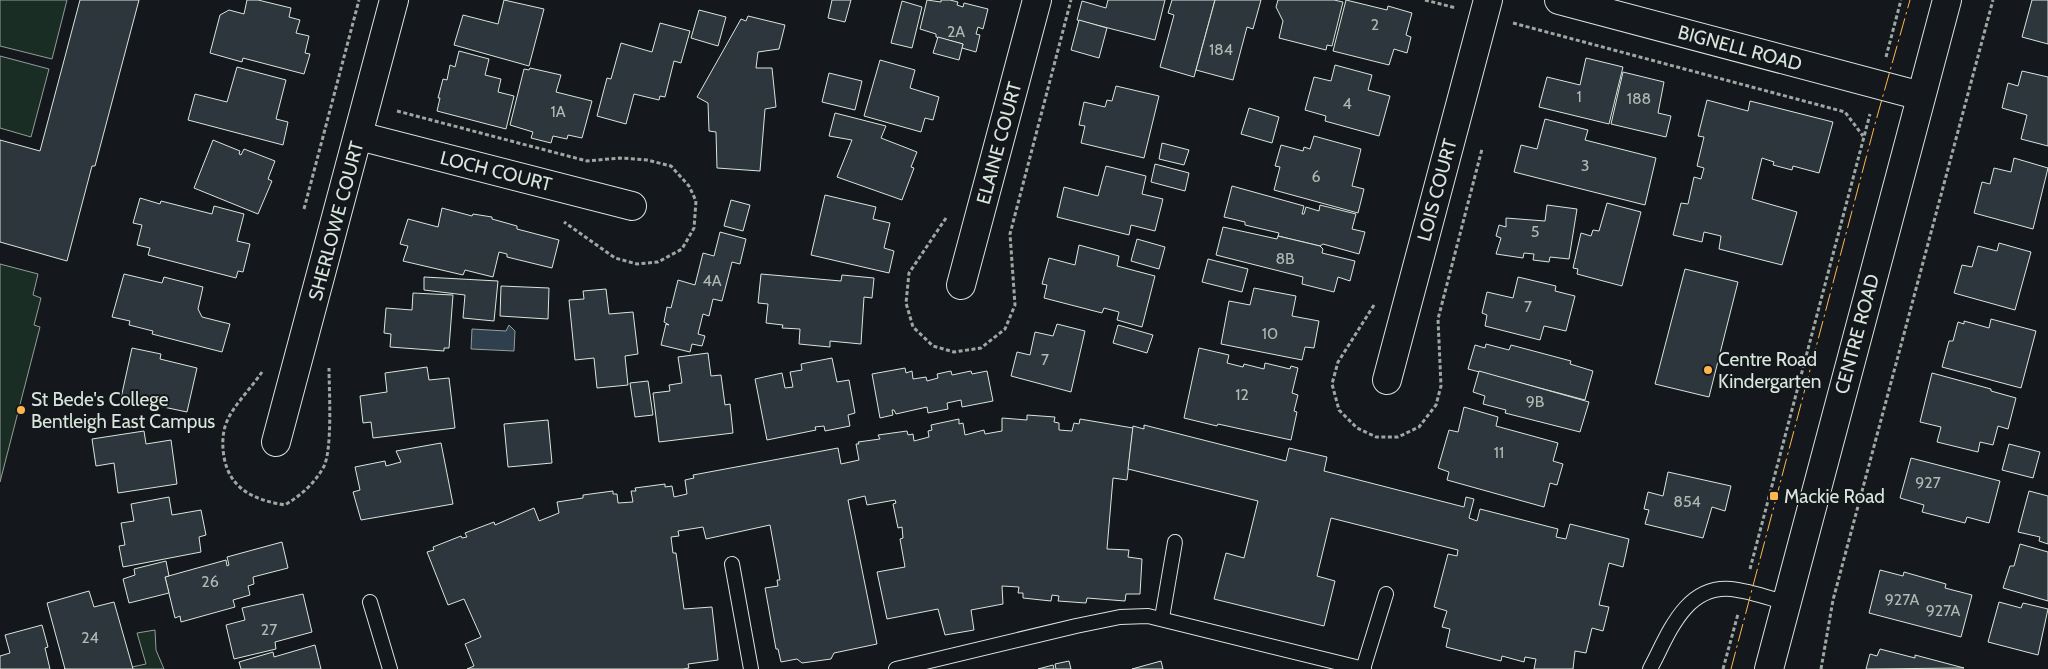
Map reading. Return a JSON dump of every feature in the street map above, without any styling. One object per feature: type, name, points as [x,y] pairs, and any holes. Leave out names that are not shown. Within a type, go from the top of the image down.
[{"type":"street","name":"SHERLOWE COURT","points":[[276,442],[394,0]]},
{"type":"street","name":"ELAINE COURT","points":[[961,285],[1037,0]]},
{"type":"street","name":"BIGNELL ROAD","points":[[1559,0],[1921,96]]},
{"type":"street","name":"CENTRE ROAD","points":[[1769,669],[1947,0]]},
{"type":"street","name":"LOIS COURT","points":[[1387,380],[1486,8]]},
{"type":"street","name":"LOCH COURT","points":[[359,136],[632,206]]},
{"type":"lane","points":[[1162,618],[1175,542]]},
{"type":"lane","points":[[732,564],[751,669]]},
{"type":"lane","points":[[1650,669],[1682,611],[1690,601],[1700,596],[1720,589],[1732,589],[1787,602]]},
{"type":"lane","points":[[896,669],[1076,626],[1132,616],[1162,618],[1364,669],[1386,594]]},
{"type":"lane","points":[[370,602],[390,669]]},
{"type":"path","points":[[1425,0],[1486,8],[1845,112],[1863,137]]},
{"type":"path","points":[[1723,669],[1901,0]]},
{"type":"path","points":[[1821,669],[1832,600],[1993,0]]},
{"type":"green space","points":[[0,0],[67,0],[52,59],[0,46]]},
{"type":"green space","points":[[0,56],[49,69],[31,137],[0,128]]},
{"type":"green space","points":[[0,264],[38,274],[33,295],[41,298],[34,325],[40,327],[0,482]]},
{"type":"green space","points":[[155,630],[156,650],[164,669],[133,669],[132,667],[146,664],[137,633]]},
{"type":"water","points":[[509,325],[515,331],[514,351],[471,349],[472,329],[506,331]]},
{"type":"building","points":[[80,0],[139,0],[95,166],[92,166],[67,261],[0,242],[0,140],[40,151]]},
{"type":"building","points":[[247,0],[258,0],[291,8],[289,17],[300,20],[296,33],[309,36],[305,53],[310,54],[304,74],[243,58],[242,62],[210,53],[220,15],[229,10],[244,14]]},
{"type":"building","points":[[504,0],[544,9],[529,66],[454,45],[463,15],[498,24]]},
{"type":"building","points":[[832,0],[851,0],[845,22],[828,18]]},
{"type":"building","points":[[927,0],[941,2],[941,0],[950,0],[958,2],[957,5],[963,7],[964,3],[988,9],[983,29],[978,27],[976,34],[980,35],[976,52],[962,48],[963,44],[936,37],[936,34],[920,29]]},
{"type":"building","points":[[1108,0],[1165,0],[1155,40],[1077,20],[1082,1],[1106,8]]},
{"type":"building","points":[[1172,0],[1215,0],[1194,77],[1160,67],[1174,15],[1168,13]]},
{"type":"building","points":[[1215,0],[1261,0],[1253,29],[1247,27],[1233,80],[1196,70]]},
{"type":"building","points":[[1278,0],[1334,0],[1343,2],[1332,46],[1327,45],[1326,50],[1279,38],[1283,21],[1276,7]]},
{"type":"building","points":[[1346,0],[1387,10],[1388,6],[1412,13],[1406,35],[1411,37],[1407,53],[1394,49],[1389,65],[1333,51]]},
{"type":"building","points":[[2032,0],[2048,0],[2048,44],[2022,37]]},
{"type":"building","points":[[902,1],[922,7],[912,48],[891,43]]},
{"type":"building","points":[[699,10],[726,17],[718,46],[691,38]]},
{"type":"building","points":[[748,16],[785,25],[779,49],[758,52],[756,68],[772,68],[776,107],[765,109],[760,171],[717,168],[716,132],[709,131],[708,103],[697,97],[741,19],[746,21]]},
{"type":"building","points":[[1079,20],[1107,28],[1099,58],[1071,50]]},
{"type":"building","points":[[660,23],[690,31],[681,63],[674,61],[665,97],[660,96],[659,100],[634,94],[626,124],[597,116],[607,78],[611,79],[621,43],[652,52]]},
{"type":"building","points":[[938,37],[963,44],[959,60],[933,53]]},
{"type":"building","points":[[459,51],[489,59],[485,75],[501,79],[498,92],[514,96],[506,129],[437,111],[443,79],[447,80],[450,65],[455,67]]},
{"type":"building","points":[[1586,58],[1623,67],[1609,124],[1539,107],[1547,77],[1580,85]]},
{"type":"building","points":[[880,60],[915,70],[910,88],[939,97],[933,120],[925,118],[921,132],[864,116]]},
{"type":"building","points":[[1335,65],[1372,75],[1368,90],[1390,96],[1379,136],[1325,121],[1326,116],[1305,110],[1314,77],[1331,81]]},
{"type":"building","points":[[237,67],[286,80],[276,119],[288,122],[283,145],[188,120],[195,94],[227,102]]},
{"type":"building","points":[[530,68],[561,75],[556,92],[592,101],[582,138],[568,135],[567,139],[553,136],[551,143],[531,138],[533,132],[510,125],[524,69],[529,70]]},
{"type":"building","points":[[2022,71],[2048,77],[2048,146],[2021,139],[2027,115],[2002,108],[2008,83],[2018,86]]},
{"type":"building","points":[[1623,72],[1664,82],[1658,113],[1671,116],[1666,137],[1611,124]]},
{"type":"building","points":[[829,73],[862,81],[855,110],[822,102]]},
{"type":"building","points":[[1116,86],[1159,96],[1144,158],[1081,143],[1085,126],[1079,125],[1084,102],[1105,107],[1107,100],[1112,101]]},
{"type":"building","points":[[1707,100],[1748,111],[1750,101],[1833,122],[1819,173],[1793,166],[1792,170],[1773,165],[1774,162],[1762,158],[1752,199],[1797,212],[1782,265],[1719,249],[1721,236],[1704,232],[1702,242],[1673,235],[1681,203],[1688,204],[1694,177],[1701,179],[1704,168],[1697,166],[1704,137],[1698,136]]},
{"type":"building","points":[[1249,108],[1279,117],[1272,143],[1241,134]]},
{"type":"building","points":[[835,113],[886,126],[881,138],[917,152],[911,167],[914,168],[902,200],[837,177],[852,140],[829,136]]},
{"type":"building","points":[[1545,119],[1588,130],[1585,140],[1656,158],[1645,205],[1514,172],[1521,145],[1537,149]]},
{"type":"building","points":[[1314,136],[1361,149],[1352,186],[1364,189],[1358,213],[1274,190],[1280,167],[1275,166],[1281,145],[1303,151],[1304,147],[1310,149]]},
{"type":"building","points":[[213,140],[240,151],[239,154],[241,155],[244,149],[275,161],[268,179],[272,181],[258,214],[194,188]]},
{"type":"building","points":[[1162,143],[1189,150],[1184,165],[1159,159]]},
{"type":"building","points":[[2014,158],[2048,168],[2033,229],[1974,213],[1982,182],[1990,184],[1994,168],[2011,172]]},
{"type":"building","points":[[1155,164],[1189,173],[1185,191],[1151,182]]},
{"type":"building","points":[[1106,166],[1146,176],[1142,194],[1163,199],[1155,231],[1131,225],[1129,235],[1057,217],[1064,187],[1098,196]]},
{"type":"building","points":[[1232,186],[1304,206],[1302,214],[1304,214],[1306,207],[1319,211],[1320,205],[1356,214],[1352,229],[1365,232],[1359,254],[1323,244],[1320,246],[1278,236],[1279,233],[1245,225],[1245,222],[1224,217]]},
{"type":"building","points":[[825,195],[876,207],[873,219],[890,223],[884,248],[894,251],[889,273],[811,255]]},
{"type":"building","points":[[140,198],[160,204],[161,201],[212,214],[214,206],[244,214],[237,241],[250,244],[243,272],[238,271],[236,278],[148,255],[150,248],[137,245],[142,225],[133,223]]},
{"type":"building","points":[[731,200],[750,205],[743,231],[724,226]]},
{"type":"building","points":[[1607,203],[1641,212],[1622,286],[1577,274],[1578,269],[1573,268],[1581,233],[1591,236],[1593,230],[1599,231]]},
{"type":"building","points":[[1547,205],[1577,209],[1569,259],[1550,257],[1549,262],[1533,260],[1534,254],[1524,253],[1523,258],[1496,254],[1501,238],[1496,236],[1499,225],[1506,227],[1506,218],[1545,221]]},
{"type":"building","points":[[442,208],[472,216],[473,214],[492,217],[492,219],[517,226],[517,229],[559,240],[552,268],[507,257],[507,254],[499,252],[493,277],[465,270],[463,275],[403,261],[408,246],[400,244],[408,219],[438,227]]},
{"type":"building","points":[[1223,227],[1277,239],[1278,236],[1320,246],[1323,249],[1322,253],[1355,261],[1350,281],[1338,277],[1334,292],[1302,284],[1303,277],[1216,255]]},
{"type":"building","points":[[720,232],[746,239],[740,264],[732,262],[722,301],[713,299],[709,316],[703,314],[698,334],[705,336],[702,346],[692,344],[690,352],[661,345],[666,324],[669,325],[664,322],[667,307],[671,308],[678,280],[695,285],[703,253],[714,256]]},
{"type":"building","points":[[1137,239],[1165,247],[1159,269],[1131,261]]},
{"type":"building","points":[[1999,243],[2031,252],[2015,310],[1954,293],[1962,265],[1972,267],[1978,246],[1997,251]]},
{"type":"building","points":[[1079,245],[1119,256],[1117,266],[1155,276],[1142,327],[1117,320],[1119,312],[1104,308],[1102,313],[1044,298],[1047,285],[1042,284],[1049,258],[1075,265]]},
{"type":"building","points":[[1208,259],[1248,269],[1242,292],[1202,282]]},
{"type":"building","points":[[1685,269],[1738,282],[1709,397],[1655,384]]},
{"type":"building","points":[[124,274],[162,283],[164,277],[203,287],[198,309],[202,317],[230,324],[222,352],[152,334],[153,331],[129,325],[130,321],[112,317]]},
{"type":"building","points":[[761,274],[841,281],[842,275],[874,278],[872,298],[864,297],[861,344],[830,341],[830,347],[799,344],[800,329],[782,328],[783,325],[766,323],[768,304],[758,303]]},
{"type":"building","points":[[424,277],[498,281],[494,321],[463,318],[465,295],[424,290]]},
{"type":"building","points":[[1518,277],[1556,286],[1555,291],[1575,296],[1566,331],[1544,326],[1540,340],[1485,326],[1487,315],[1482,313],[1487,292],[1513,298]]},
{"type":"building","points":[[501,286],[549,288],[548,319],[500,316]]},
{"type":"building","points":[[1254,288],[1296,296],[1292,316],[1319,321],[1314,348],[1305,347],[1302,360],[1221,344],[1229,301],[1250,305]]},
{"type":"building","points":[[606,289],[609,314],[633,312],[638,354],[625,356],[628,385],[597,388],[594,358],[575,360],[569,300],[584,299],[583,291]]},
{"type":"building","points":[[413,293],[453,295],[449,348],[444,348],[444,351],[390,347],[391,334],[384,333],[386,308],[412,310]]},
{"type":"building","points":[[1991,319],[2036,331],[2021,388],[1942,367],[1949,341],[1953,341],[1958,322],[1964,324],[1964,321],[1989,328]]},
{"type":"building","points":[[1057,324],[1085,331],[1071,392],[1011,376],[1017,352],[1030,355],[1035,332],[1053,336]]},
{"type":"building","points":[[1118,325],[1153,335],[1147,353],[1113,343]]},
{"type":"building","points":[[1486,344],[1509,350],[1511,345],[1571,361],[1570,364],[1593,371],[1585,400],[1468,369],[1475,345],[1485,348]]},
{"type":"building","points":[[132,348],[161,354],[160,359],[197,368],[187,412],[121,398]]},
{"type":"building","points":[[1199,348],[1229,355],[1227,363],[1243,367],[1244,364],[1264,369],[1265,363],[1290,369],[1291,366],[1298,368],[1292,393],[1298,395],[1294,411],[1297,412],[1291,440],[1184,418]]},
{"type":"building","points":[[708,353],[711,376],[721,375],[725,405],[730,404],[733,433],[659,442],[653,393],[670,391],[669,385],[682,383],[678,357]]},
{"type":"building","points":[[832,358],[837,382],[849,380],[855,413],[848,415],[850,426],[825,431],[824,426],[815,427],[816,430],[767,440],[755,379],[782,373],[785,388],[793,387],[790,372],[802,370],[801,364]]},
{"type":"building","points":[[427,367],[429,380],[449,378],[455,428],[373,438],[371,422],[363,423],[360,396],[387,392],[385,373]]},
{"type":"building","points":[[905,368],[906,373],[912,371],[913,379],[926,377],[927,381],[938,378],[937,374],[951,371],[952,375],[971,371],[972,374],[987,371],[993,401],[962,407],[961,400],[947,403],[948,409],[928,413],[927,407],[896,414],[892,410],[893,415],[880,418],[872,374]]},
{"type":"building","points":[[1479,371],[1589,402],[1580,432],[1505,413],[1506,410],[1483,404],[1485,396],[1473,392]]},
{"type":"building","points":[[1932,373],[2016,398],[2008,429],[1998,426],[1993,445],[1980,442],[1978,452],[1937,442],[1941,427],[1920,422]]},
{"type":"building","points":[[648,381],[653,415],[635,417],[630,383]]},
{"type":"building","points":[[1464,407],[1498,417],[1496,426],[1558,443],[1553,461],[1563,464],[1557,485],[1550,483],[1544,507],[1447,480],[1449,472],[1438,468],[1449,430],[1458,432]]},
{"type":"building","points":[[1027,415],[1055,417],[1054,422],[1059,423],[1059,430],[1072,431],[1074,423],[1079,424],[1080,419],[1133,428],[1127,480],[1113,478],[1107,549],[1129,550],[1128,557],[1142,559],[1140,594],[1126,594],[1125,601],[1087,598],[1086,603],[1058,601],[1059,596],[1052,595],[1051,601],[1023,598],[1023,593],[1018,593],[1019,587],[1002,586],[1003,604],[971,610],[974,630],[945,635],[938,609],[887,619],[877,572],[905,567],[900,539],[903,538],[902,527],[898,528],[893,504],[896,503],[895,500],[867,505],[865,496],[848,500],[877,644],[834,653],[831,659],[802,663],[797,659],[781,662],[778,649],[776,649],[765,588],[778,586],[777,580],[780,580],[770,525],[706,539],[703,527],[678,531],[679,536],[671,537],[673,553],[676,553],[684,609],[712,607],[718,660],[688,664],[689,668],[683,669],[467,669],[474,666],[465,644],[481,637],[464,599],[448,605],[427,552],[434,550],[433,547],[461,536],[462,538],[467,537],[465,533],[494,522],[495,525],[534,508],[539,521],[559,513],[557,502],[583,498],[583,495],[613,491],[613,494],[617,494],[618,503],[633,502],[631,491],[636,491],[635,488],[665,484],[665,487],[672,486],[674,497],[687,494],[685,480],[694,478],[693,475],[838,448],[841,464],[859,460],[856,444],[859,444],[858,442],[880,439],[878,435],[907,431],[908,435],[913,434],[914,441],[929,437],[928,431],[932,430],[931,425],[959,419],[959,424],[963,423],[965,435],[984,430],[985,434],[1002,431],[1002,418],[1027,420]]},
{"type":"building","points":[[548,420],[552,463],[508,467],[504,424]]},
{"type":"building","points":[[1144,425],[1286,461],[1289,448],[1327,457],[1324,471],[1464,507],[1466,497],[1474,499],[1469,518],[1477,521],[1480,509],[1558,529],[1556,537],[1566,539],[1570,524],[1629,539],[1623,567],[1609,563],[1599,605],[1609,607],[1603,631],[1592,628],[1586,653],[1575,651],[1573,669],[1534,669],[1536,659],[1525,657],[1524,662],[1502,656],[1501,661],[1446,647],[1450,629],[1442,627],[1447,611],[1434,607],[1448,554],[1457,556],[1458,550],[1331,518],[1317,576],[1335,581],[1324,626],[1214,599],[1226,553],[1244,558],[1258,501],[1128,469],[1133,426],[1144,429]]},
{"type":"building","points":[[144,431],[146,444],[171,440],[177,484],[118,493],[114,463],[96,466],[92,439]]},
{"type":"building","points":[[441,443],[453,504],[361,520],[353,492],[360,490],[355,467],[385,461],[386,466],[401,462],[396,451]]},
{"type":"building","points":[[2009,444],[2040,452],[2033,478],[2002,470]]},
{"type":"building","points":[[1911,458],[2000,481],[1989,523],[1967,517],[1965,523],[1922,512],[1924,505],[1900,498]]},
{"type":"building","points":[[1668,472],[1731,486],[1725,511],[1712,507],[1703,538],[1645,524],[1649,510],[1644,509],[1648,492],[1663,496]]},
{"type":"building","points":[[2029,491],[2048,496],[2048,544],[2039,541],[2040,537],[2018,532]]},
{"type":"building","points":[[169,497],[172,515],[201,510],[206,535],[199,537],[201,552],[123,567],[119,546],[125,545],[121,523],[134,521],[131,504]]},
{"type":"building","points":[[282,542],[288,568],[253,577],[254,584],[248,586],[250,595],[233,600],[235,607],[181,622],[180,616],[175,618],[165,577],[226,560],[227,566],[229,565],[227,557]]},
{"type":"building","points":[[2020,544],[2048,552],[2048,601],[2003,588],[2010,566],[2014,566]]},
{"type":"building","points":[[166,561],[169,576],[165,577],[169,593],[129,603],[123,579],[135,575],[134,569]]},
{"type":"building","points":[[1880,570],[1903,576],[1904,572],[1946,584],[1945,588],[1972,595],[1961,637],[1869,613]]},
{"type":"building","points":[[89,591],[94,607],[114,602],[133,669],[65,669],[47,603]]},
{"type":"building","points":[[303,594],[312,632],[275,642],[276,649],[234,659],[226,625],[245,620],[242,608]]},
{"type":"building","points":[[1999,602],[2021,608],[2023,603],[2048,609],[2038,655],[1988,642]]},
{"type":"building","points":[[42,625],[48,647],[45,648],[50,669],[0,669],[0,656],[10,653],[5,635]]},
{"type":"building","points":[[315,645],[321,669],[241,669],[239,662],[273,652],[274,657]]},
{"type":"building","points":[[1880,649],[1915,658],[1915,655],[1964,668],[1866,669],[1870,654],[1877,656]]},
{"type":"building","points":[[1069,661],[1071,669],[1056,669],[1055,664]]},
{"type":"building","points":[[1161,661],[1163,669],[1132,669]]},
{"type":"building","points":[[1053,665],[1054,669],[1038,669]]},
{"type":"power","points":[[1731,669],[1875,124],[1910,0]]},
{"type":"place","name":"Centre Road Kindergarten","points":[[1708,370]]},
{"type":"place","name":"St Bede's College Bentleigh East Campus","points":[[21,410]]},
{"type":"place","name":"Mackie Road","points":[[1774,496]]}]
